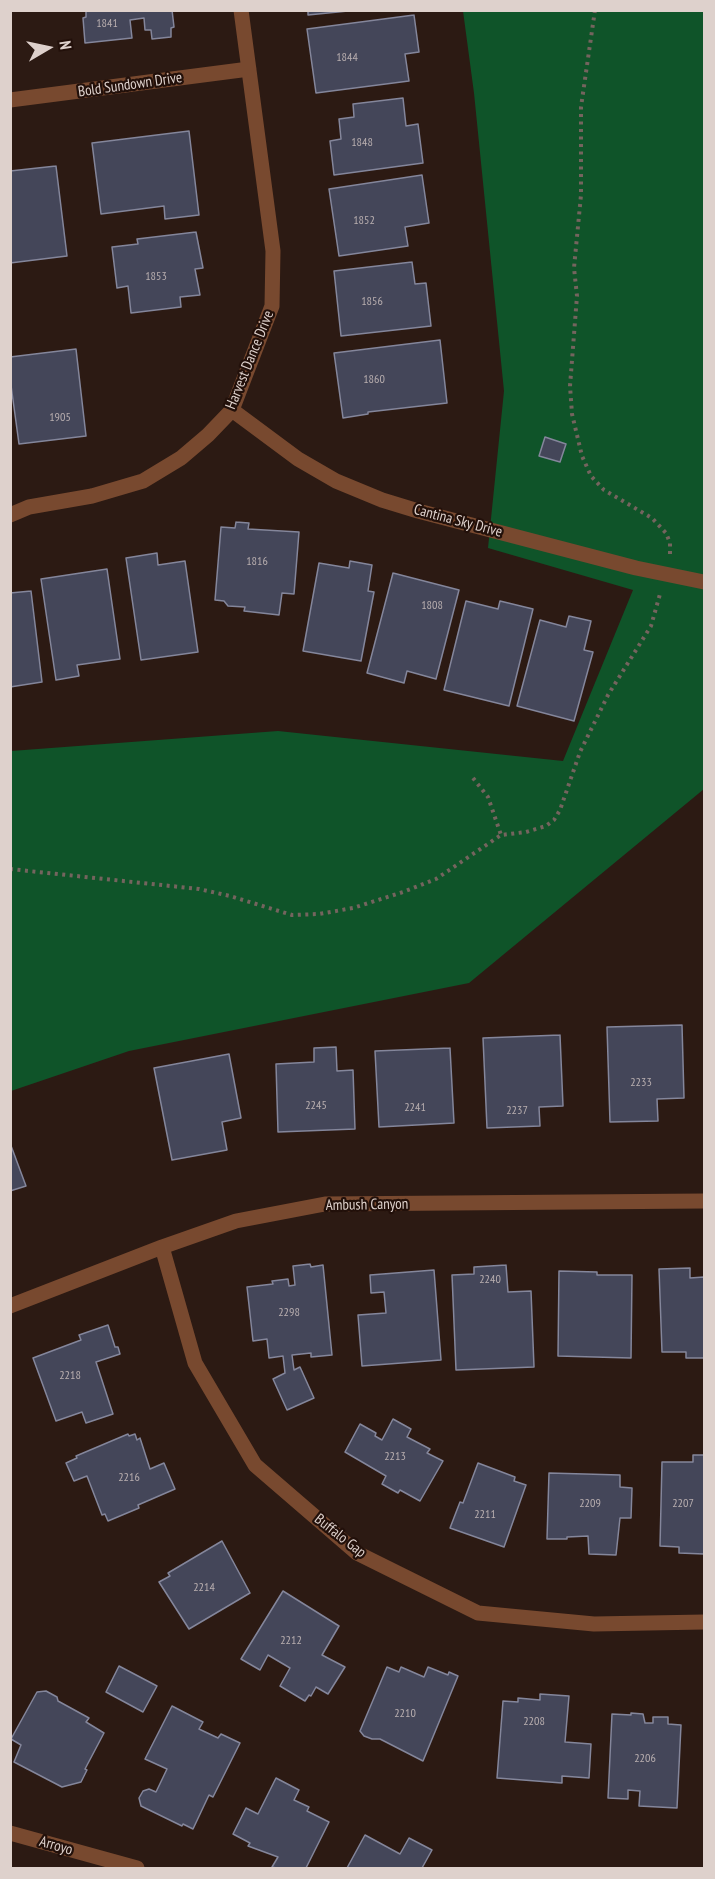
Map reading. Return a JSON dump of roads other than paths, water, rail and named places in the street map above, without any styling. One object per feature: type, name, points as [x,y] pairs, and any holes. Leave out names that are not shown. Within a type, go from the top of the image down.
[{"type":"street","name":"Harvest Dance Drive","points":[[10,507],[29,507],[92,496],[143,481],[180,458],[208,435],[232,410],[272,306],[273,251],[241,10]]},
{"type":"street","name":"Bold Sundown Drive","points":[[10,100],[249,69]]},
{"type":"street","name":"Cantina Sky Drive","points":[[232,410],[298,459],[336,481],[382,500],[429,514],[705,582]]},
{"type":"street","name":"Harvest Dance Drive","points":[[10,515],[29,507]]},
{"type":"street","name":"Ambush Canyon","points":[[10,1306],[236,1221],[325,1204],[705,1201]]},
{"type":"street","name":"Buffalo Gap","points":[[162,1247],[195,1363],[255,1465],[357,1553],[478,1613],[594,1624],[705,1622]]},
{"type":"street","name":"Arroyo","points":[[10,1833],[137,1869]]}]
